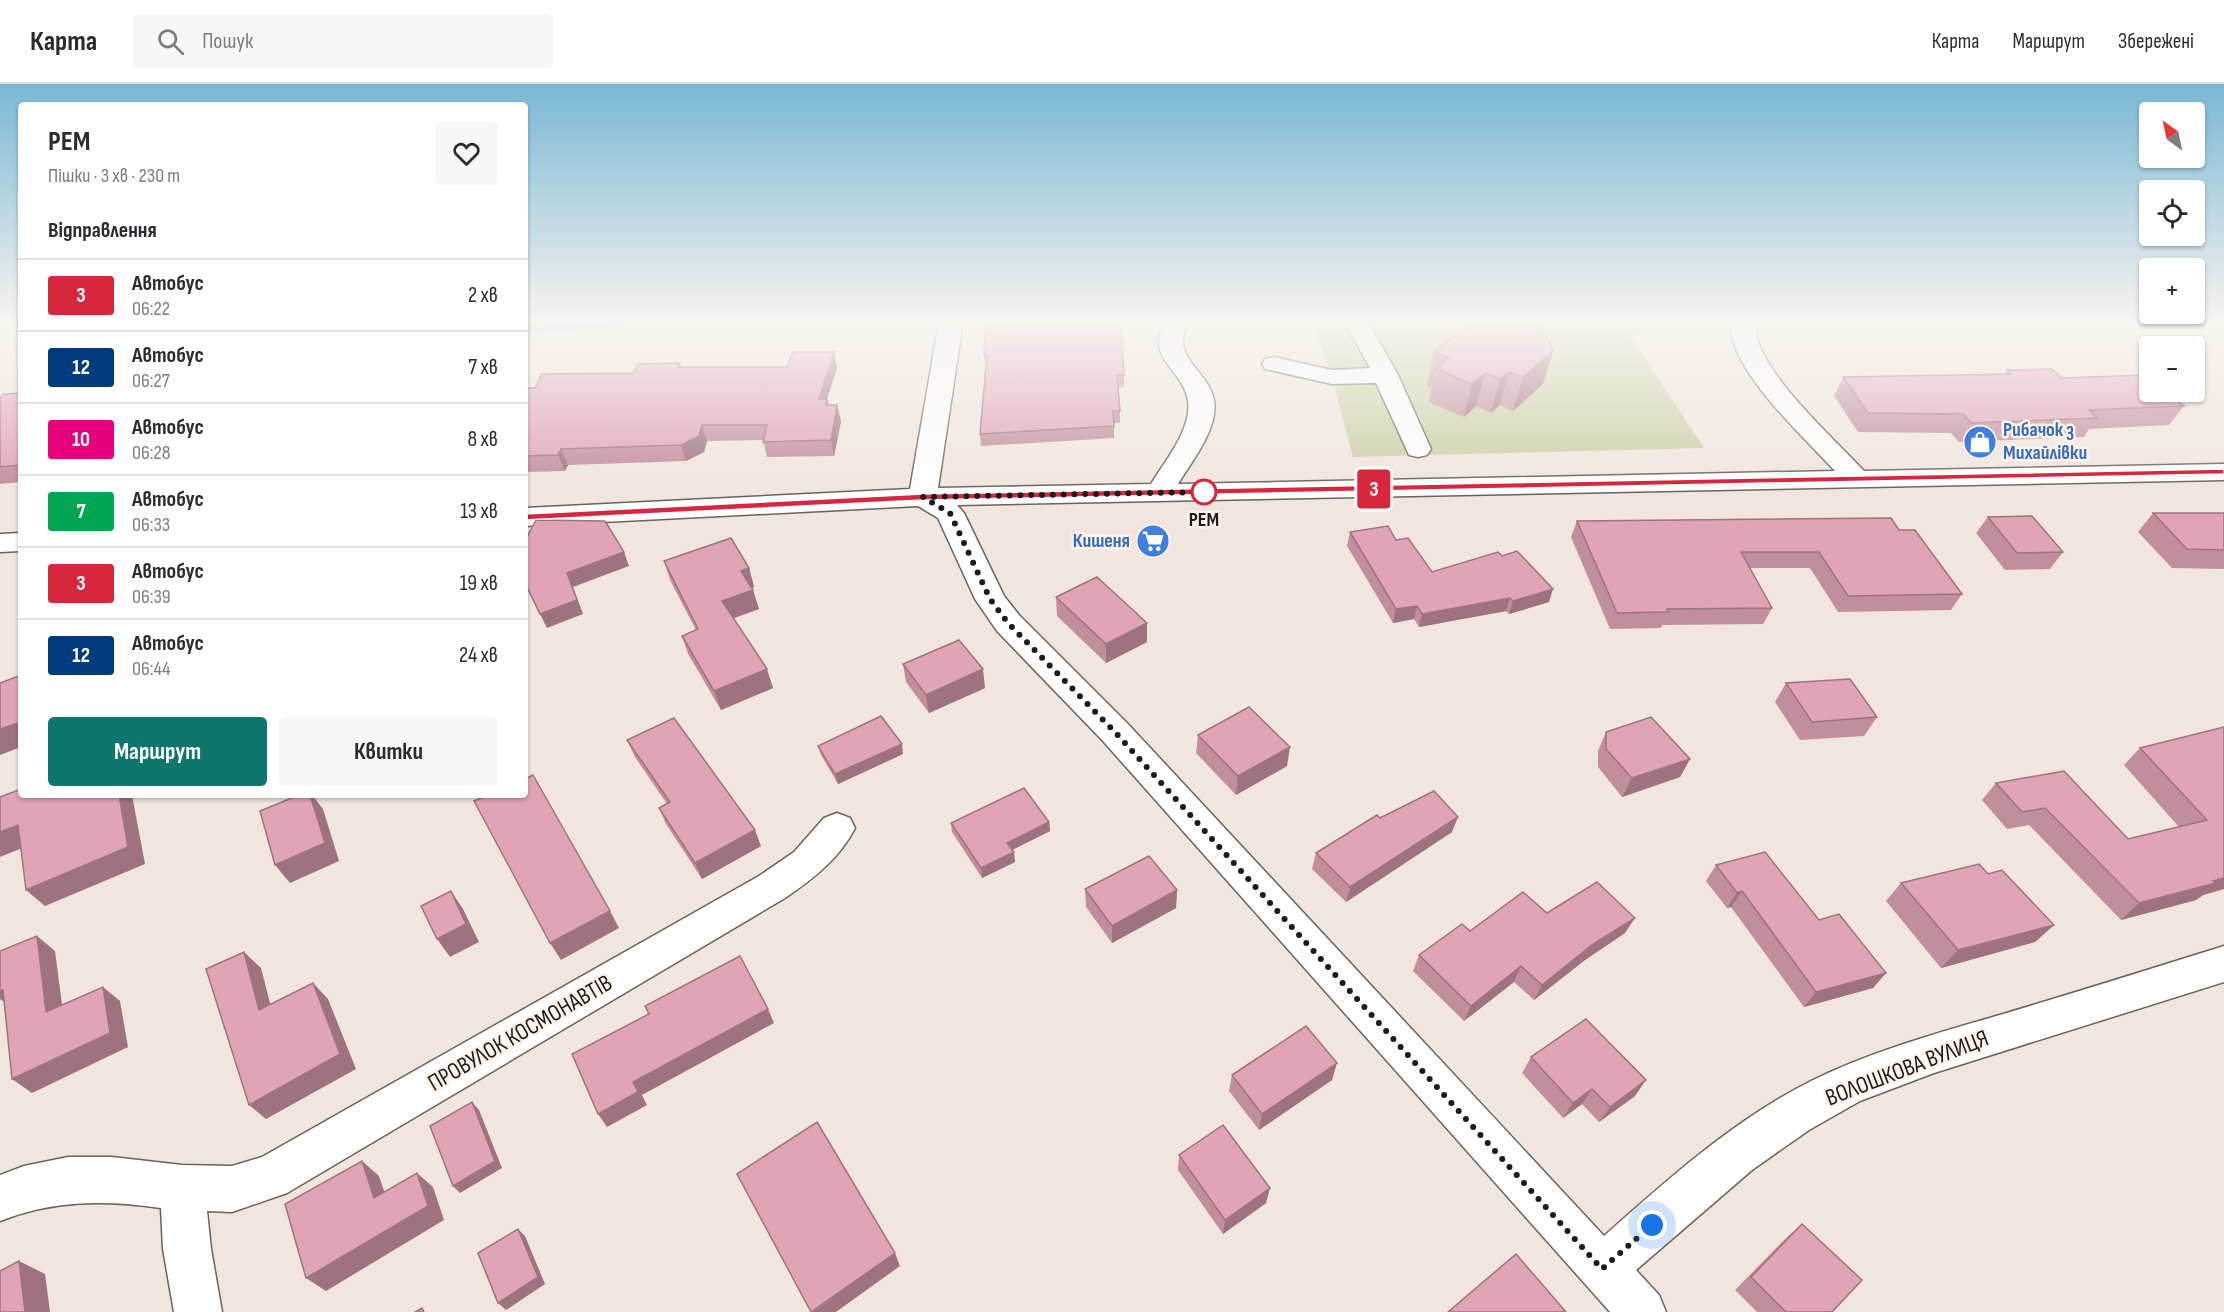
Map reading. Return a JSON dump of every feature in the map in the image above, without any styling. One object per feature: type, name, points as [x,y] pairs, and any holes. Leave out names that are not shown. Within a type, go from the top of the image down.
[{"type":"street","points":[[923,497],[942,379]]},
{"type":"street","points":[[1159,493],[1192,437],[1202,409],[1197,389],[1190,379]]},
{"type":"street","points":[[1388,379],[1418,449]]},
{"type":"street","points":[[1766,379],[1856,478]]},
{"type":"street","points":[[528,517],[923,497],[2224,472]]},
{"type":"street","points":[[923,497],[950,513],[990,599],[1008,623],[1115,732],[1642,1312]]},
{"type":"street","points":[[0,543],[18,542]]},
{"type":"street","name":"ПРОВУЛОК КОСМОНАВТІВ","points":[[0,1198],[51,1181],[87,1176],[182,1188],[232,1189],[252,1185],[271,1177],[772,887],[807,863],[837,828]]},
{"type":"street","name":"ВОЛОШКОВА ВУЛИЦЯ","points":[[1602,1269],[1719,1167],[1767,1132],[1854,1083],[1939,1052],[2224,964]]},
{"type":"street","points":[[182,1188],[187,1249],[198,1312]]},
{"type":"green space","points":[[1333,379],[1659,379],[1704,448],[1353,457]]},
{"type":"building","points":[[539,379],[825,379],[819,399],[827,399],[826,405],[837,405],[831,440],[763,442],[767,425],[702,425],[699,436],[681,445],[561,449],[558,455],[528,456],[528,388],[535,388]]},
{"type":"building","points":[[985,379],[1117,379],[1120,411],[1113,411],[1114,426],[980,434]]},
{"type":"building","points":[[1461,379],[1478,379],[1472,384]]},
{"type":"building","points":[[1845,379],[2139,379],[2139,402],[2179,402],[2184,406],[2089,410],[2097,418],[1971,423],[1963,414],[1868,413]]},
{"type":"building","points":[[18,393],[18,465],[0,467],[0,398],[4,394]]},
{"type":"building","points":[[2153,513],[2224,513],[2224,550],[2187,549]]},
{"type":"building","points":[[2032,516],[2063,552],[2017,553],[1988,517]]},
{"type":"building","points":[[1891,518],[1899,530],[1915,530],[1962,594],[1848,596],[1819,552],[1741,552],[1772,608],[1667,609],[1668,612],[1617,613],[1577,521]]},
{"type":"building","points":[[536,520],[605,521],[624,552],[567,573],[577,600],[540,614],[528,589],[528,535]]},
{"type":"building","points":[[1388,526],[1396,540],[1408,538],[1432,572],[1498,552],[1502,556],[1517,551],[1553,589],[1513,601],[1510,598],[1422,614],[1417,606],[1396,609],[1350,532]]},
{"type":"building","points":[[731,538],[749,568],[741,571],[753,590],[722,601],[767,669],[714,691],[682,636],[698,629],[664,561]]},
{"type":"building","points":[[1097,577],[1147,623],[1106,644],[1056,597]]},
{"type":"building","points":[[959,640],[983,669],[926,695],[903,664]]},
{"type":"building","points":[[18,676],[18,723],[0,729],[0,683]]},
{"type":"building","points":[[1850,679],[1877,717],[1812,722],[1786,683]]},
{"type":"building","points":[[1249,707],[1290,747],[1238,776],[1198,735]]},
{"type":"building","points":[[881,716],[902,744],[835,774],[818,746]]},
{"type":"building","points":[[1651,717],[1690,759],[1632,778],[1606,749],[1606,732]]},
{"type":"building","points":[[674,718],[755,830],[695,863],[659,808],[670,802],[627,740]]},
{"type":"building","points":[[2224,727],[2224,878],[2213,881],[2216,883],[2139,903],[2045,808],[2022,812],[1996,783],[2064,771],[2128,839],[2207,820],[2140,748]]},
{"type":"building","points":[[533,775],[610,911],[550,943],[474,801],[482,798],[528,798],[528,778]]},
{"type":"building","points":[[1024,788],[1049,822],[1007,843],[1014,852],[981,868],[951,823]]},
{"type":"building","points":[[18,790],[18,798],[120,798],[128,847],[26,890],[18,825],[0,832],[0,797]]},
{"type":"building","points":[[1434,791],[1458,817],[1350,887],[1316,853],[1377,815],[1380,818]]},
{"type":"building","points":[[292,798],[311,798],[325,843],[275,865],[260,811]]},
{"type":"building","points":[[1765,852],[1819,920],[1839,914],[1886,973],[1816,992],[1742,891],[1737,893],[1716,865]]},
{"type":"building","points":[[1149,856],[1177,890],[1112,926],[1085,889]]},
{"type":"building","points":[[1979,864],[1988,874],[2002,870],[2054,925],[1958,950],[1901,883]]},
{"type":"building","points":[[1597,882],[1635,918],[1593,944],[1542,985],[1521,966],[1471,1006],[1419,955],[1462,924],[1470,931],[1523,892],[1547,913]]},
{"type":"building","points":[[451,891],[466,924],[437,939],[421,906]]},
{"type":"building","points":[[37,936],[46,1012],[103,987],[110,1033],[12,1079],[3,990],[0,991],[0,951]]},
{"type":"building","points":[[244,952],[259,1010],[313,983],[340,1054],[249,1105],[206,969]]},
{"type":"building","points":[[740,956],[768,1009],[633,1082],[638,1092],[598,1114],[572,1054],[649,1014],[645,1006]]},
{"type":"building","points":[[1586,1019],[1646,1080],[1610,1107],[1592,1089],[1573,1103],[1531,1057]]},
{"type":"building","points":[[1306,1026],[1337,1063],[1262,1114],[1232,1075]]},
{"type":"building","points":[[472,1102],[495,1161],[453,1186],[430,1126]]},
{"type":"building","points":[[817,1122],[895,1253],[811,1312],[737,1174]]},
{"type":"building","points":[[1223,1125],[1270,1188],[1225,1220],[1179,1155]]},
{"type":"building","points":[[362,1161],[374,1198],[417,1173],[428,1206],[306,1278],[285,1204]]},
{"type":"building","points":[[1802,1224],[1862,1280],[1832,1312],[1786,1312],[1751,1277]]},
{"type":"building","points":[[518,1229],[538,1277],[498,1303],[478,1253]]},
{"type":"building","points":[[1516,1254],[1566,1312],[1448,1312]]},
{"type":"building","points":[[19,1261],[25,1312],[0,1312],[0,1271]]},
{"type":"bus line","name":"3","points":[[528,517],[923,497],[2224,472]]},
{"type":"place","name":"Рибачок з Михайлівки","points":[[1980,442]]},
{"type":"place","name":"РЕМ","points":[[1204,492]]},
{"type":"place","name":"Кишеня","points":[[1153,541]]},
{"type":"route","points":[[1204,492],[1206,492],[923,497],[950,513],[974,561],[981,583],[1008,623],[1115,732],[1602,1269],[1652,1225]]}]
